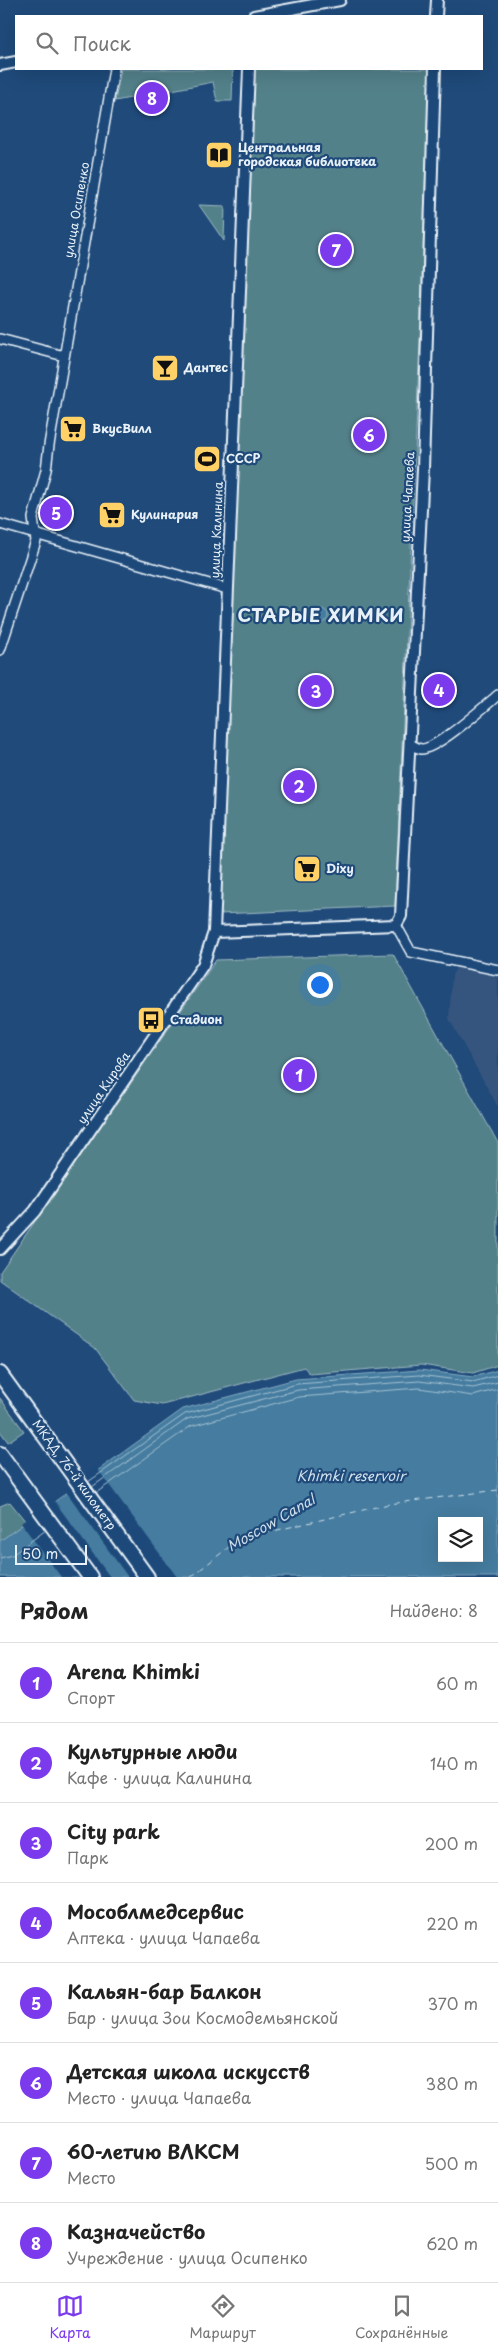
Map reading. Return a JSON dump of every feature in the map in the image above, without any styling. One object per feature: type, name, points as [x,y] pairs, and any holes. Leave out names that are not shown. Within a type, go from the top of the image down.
[{"type":"highway","name":"МКАД, 76-й километр","points":[[0,1374],[147,1577]]},
{"type":"highway","points":[[2,1457],[90,1577]]},
{"type":"street","points":[[263,15],[340,0]]},
{"type":"street","points":[[436,15],[437,0]]},
{"type":"street","points":[[0,65],[15,62]]},
{"type":"street","name":"улица Осипенко","points":[[0,650],[36,542],[34,518],[46,470],[48,445],[114,70]]},
{"type":"street","name":"улица Калинина","points":[[214,932],[250,70]]},
{"type":"street","name":"улица Чапаева","points":[[396,925],[402,916],[423,469],[435,70]]},
{"type":"street","points":[[0,339],[64,356]]},
{"type":"street","points":[[0,524],[227,589]]},
{"type":"street","points":[[410,744],[419,749],[424,749],[439,742],[498,695]]},
{"type":"street","points":[[214,932],[396,925],[411,952],[498,970]]},
{"type":"street","name":"улица Кирова","points":[[0,1250],[35,1211],[202,965],[214,932]]},
{"type":"shaded area","points":[[456,968],[498,976],[498,1107],[449,1019],[452,975]]},
{"type":"green space","points":[[121,70],[233,70],[232,101],[217,101],[213,82],[115,101]]},
{"type":"green space","points":[[255,70],[429,70],[420,341],[395,906],[220,914]]},
{"type":"green space","points":[[199,205],[225,206],[224,241]]},
{"type":"green space","points":[[393,954],[498,1143],[498,1365],[473,1373],[421,1365],[310,1374],[304,1367],[162,1405],[134,1400],[95,1348],[0,1280],[0,1272],[216,960]]},
{"type":"green space","points":[[0,1398],[24,1431],[8,1442],[0,1431]]},
{"type":"green space","points":[[10,1502],[26,1522],[0,1541],[0,1506]]},
{"type":"water","points":[[318,609],[324,609],[328,616],[324,623],[318,623],[314,619],[314,613]]},
{"type":"water","name":"Khimki reservoir","points":[[420,1370],[473,1377],[498,1370],[498,1577],[0,1577],[0,1541],[183,1409],[296,1379]]},
{"type":"pier","points":[[96,1467],[177,1577],[128,1577],[65,1490]]},
{"type":"pier","points":[[53,1499],[110,1577],[61,1577],[21,1523]]},
{"type":"ferry route","points":[[191,1577],[239,1539],[389,1504],[498,1490]]},
{"type":"place","name":"Казначейство","points":[[152,98]]},
{"type":"place","name":"Центральная городская библиотека","points":[[219,155]]},
{"type":"place","name":"60-летию ВЛКСМ","points":[[336,250]]},
{"type":"place","name":"Дантес","points":[[165,368]]},
{"type":"place","name":"ВкусВилл","points":[[73,429]]},
{"type":"place","name":"Детская школа искусств","points":[[369,435]]},
{"type":"place","name":"СССР","points":[[207,459]]},
{"type":"place","name":"Кальян-бар Балкон","points":[[56,513]]},
{"type":"place","name":"Кулинария","points":[[112,515]]},
{"type":"place","name":"Мособлмедсервис","points":[[439,690]]},
{"type":"place","name":"City park","points":[[316,691]]},
{"type":"place","name":"Культурные люди","points":[[299,786]]},
{"type":"place","name":"Dixy","points":[[307,869]]},
{"type":"place","name":"Стадион","points":[[151,1020]]},
{"type":"place","name":"Arena Khimki","points":[[299,1075]]},
{"type":"district","name":"СТАРЫЕ ХИМКИ","points":[[321,616]]},
{"type":"water label","name":"Moscow Canal","points":[[271,1523]]}]
